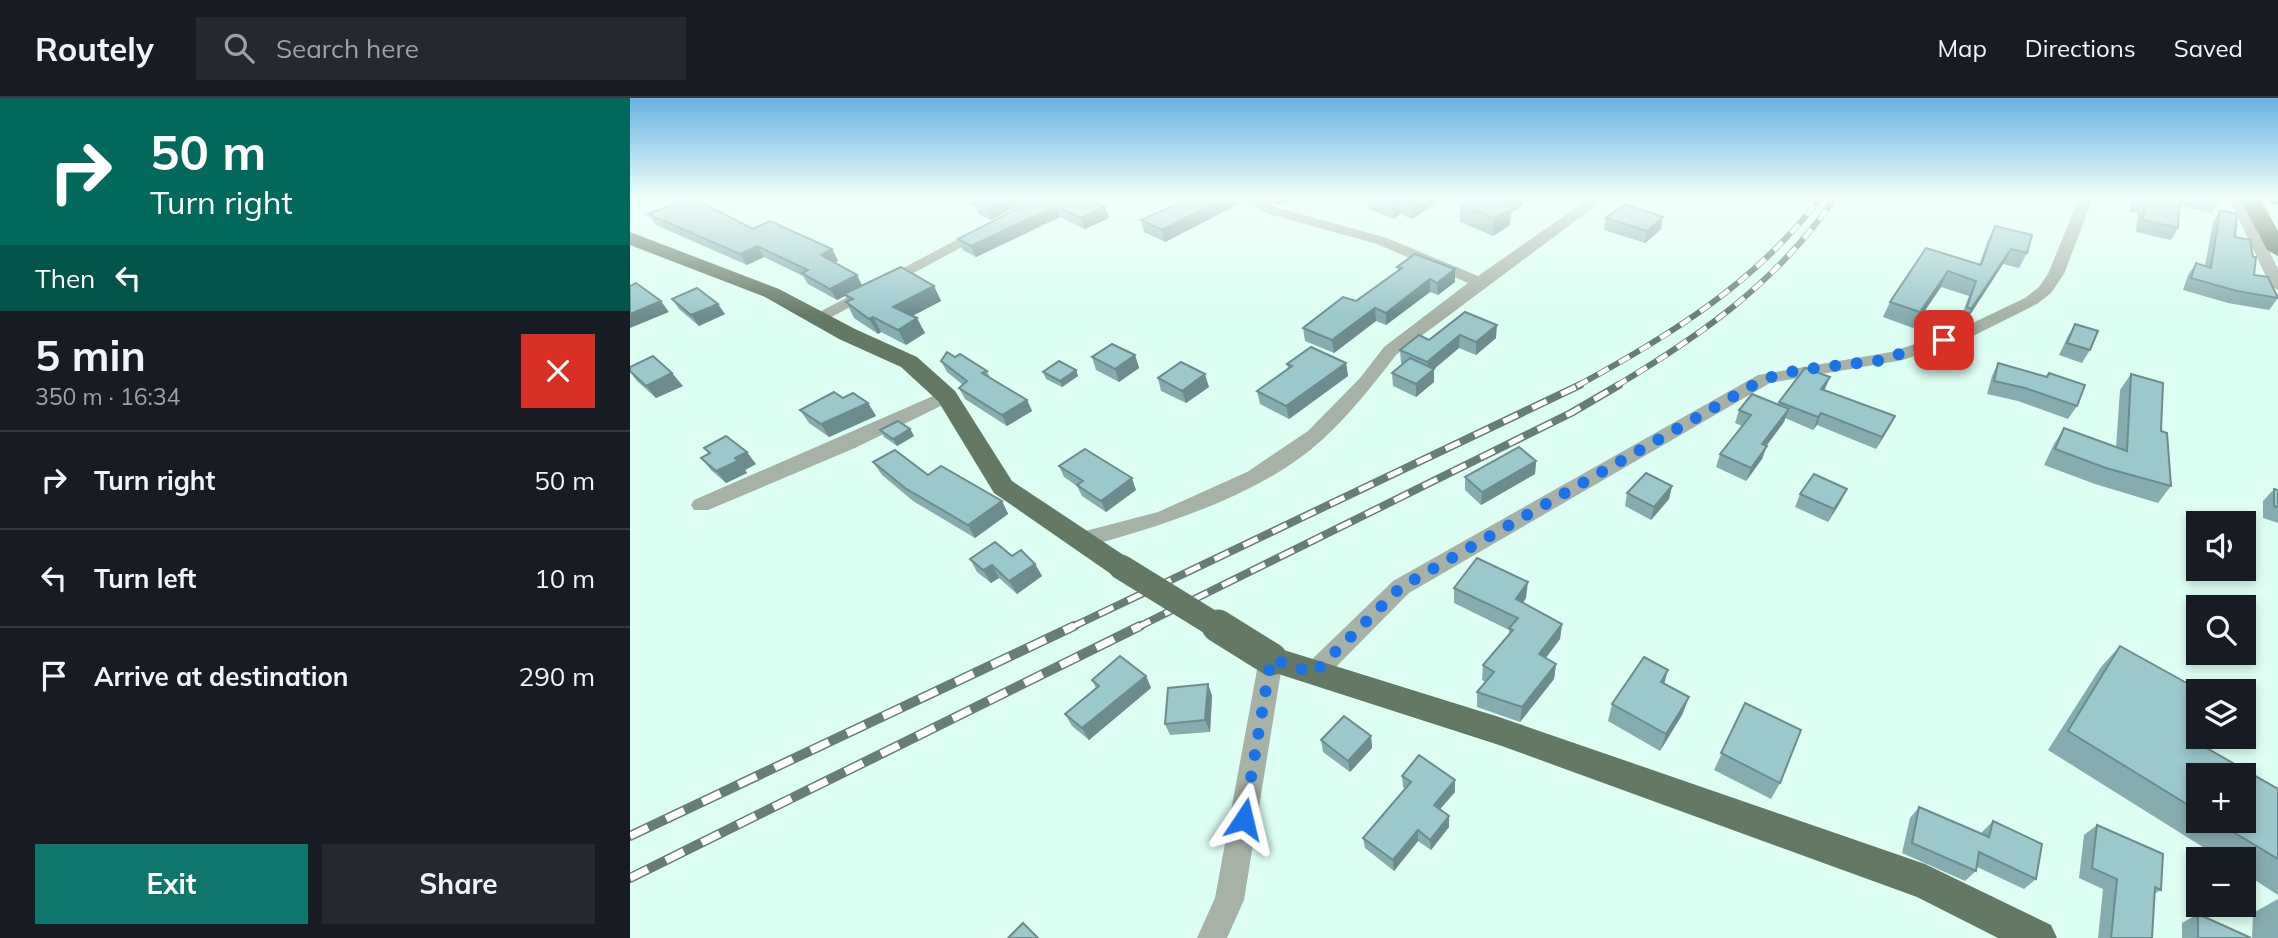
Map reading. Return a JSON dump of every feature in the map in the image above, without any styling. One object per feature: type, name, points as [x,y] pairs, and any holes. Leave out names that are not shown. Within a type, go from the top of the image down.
[{"type":"main road","points":[[630,238],[772,293],[909,362],[947,396],[1003,487],[1121,567],[1271,659],[1499,730],[1913,878],[2038,938]]},
{"type":"street","points":[[818,317],[971,237]]},
{"type":"street","points":[[1368,237],[1479,282]]},
{"type":"street","points":[[1082,540],[1164,518],[1254,477],[1315,436],[1366,382],[1390,351],[1479,282],[1543,237]]},
{"type":"street","points":[[1314,673],[1401,587],[1764,379],[1798,370],[1877,361],[1918,350],[1996,320],[2046,289],[2069,237]]},
{"type":"street","points":[[2255,237],[2278,285]]},
{"type":"street","points":[[701,505],[848,443],[947,396]]},
{"type":"street","points":[[1212,938],[1229,900],[1271,659]]},
{"type":"building","points":[[701,237],[806,237],[832,249],[821,255],[857,275],[830,289],[802,273],[808,270],[757,246],[740,254]]},
{"type":"building","points":[[962,237],[990,237],[971,246],[958,239]]},
{"type":"building","points":[[1991,237],[2031,237],[2027,253],[2011,249],[1971,309],[1967,307],[1976,281],[1948,271],[1920,312],[1890,302],[1926,248],[1981,265]]},
{"type":"building","points":[[2216,237],[2250,240],[2253,257],[2256,257],[2254,275],[2268,277],[2278,298],[2237,291],[2191,278],[2196,263],[2211,268]]},
{"type":"building","points":[[1415,254],[1455,269],[1437,283],[1430,279],[1386,313],[1375,308],[1332,340],[1303,328],[1343,297],[1356,301],[1402,268],[1397,267]]},
{"type":"building","points":[[901,267],[934,286],[893,307],[917,318],[898,330],[873,317],[869,319],[846,302],[853,299],[844,294]]},
{"type":"building","points":[[636,283],[661,301],[630,314],[630,286]]},
{"type":"building","points":[[697,288],[718,304],[691,315],[672,299]]},
{"type":"building","points":[[1465,312],[1497,325],[1476,342],[1460,335],[1427,362],[1400,350],[1419,335],[1429,340]]},
{"type":"building","points":[[2075,324],[2098,331],[2090,350],[2067,343]]},
{"type":"building","points":[[1112,344],[1135,355],[1115,369],[1092,357]]},
{"type":"building","points":[[1311,347],[1346,363],[1286,406],[1257,391],[1292,366],[1287,364]]},
{"type":"building","points":[[947,352],[955,357],[960,354],[987,371],[982,373],[1027,400],[1002,415],[959,388],[967,381],[941,361]]},
{"type":"building","points":[[653,356],[672,373],[646,386],[630,371],[630,367]]},
{"type":"building","points":[[1410,358],[1434,369],[1416,384],[1392,373]]},
{"type":"building","points":[[1059,361],[1076,370],[1060,381],[1043,372]]},
{"type":"building","points":[[1181,362],[1205,374],[1182,391],[1158,378]]},
{"type":"building","points":[[1998,363],[2047,377],[2049,373],[2085,385],[2077,406],[2025,388],[1994,381]]},
{"type":"building","points":[[1805,368],[1830,377],[1821,389],[1895,416],[1882,437],[1821,413],[1818,417],[1779,402]]},
{"type":"building","points":[[2131,374],[2163,383],[2161,431],[2167,433],[2171,486],[2106,468],[2055,449],[2064,428],[2127,451]]},
{"type":"building","points":[[834,392],[843,398],[853,393],[868,403],[821,424],[800,410]]},
{"type":"building","points":[[1752,394],[1789,409],[1762,444],[1767,446],[1751,468],[1720,454],[1751,415],[1739,410]]},
{"type":"building","points":[[898,421],[910,429],[893,439],[880,430]]},
{"type":"building","points":[[726,436],[747,452],[735,458],[738,461],[716,471],[701,458],[710,453],[704,448]]},
{"type":"building","points":[[1519,447],[1536,461],[1482,492],[1465,477]]},
{"type":"building","points":[[1085,449],[1132,478],[1101,501],[1077,485],[1083,481],[1059,466]]},
{"type":"building","points":[[895,450],[928,475],[941,466],[1002,501],[968,525],[905,488],[873,462]]},
{"type":"building","points":[[1646,473],[1672,486],[1654,507],[1627,493]]},
{"type":"building","points":[[1814,474],[1847,489],[1834,509],[1800,494]]},
{"type":"building","points":[[2274,489],[2278,490],[2278,507],[2274,506]]},
{"type":"building","points":[[995,542],[1012,556],[1021,550],[1035,564],[1009,581],[992,565],[983,570],[970,559]]},
{"type":"building","points":[[1477,558],[1528,582],[1516,599],[1562,624],[1539,654],[1556,664],[1522,707],[1477,692],[1494,672],[1483,665],[1513,630],[1509,628],[1518,618],[1454,588]]},
{"type":"building","points":[[2120,646],[2186,683],[2186,749],[2208,749],[2233,763],[2186,763],[2186,804],[2068,731]]},
{"type":"building","points":[[1120,656],[1146,676],[1082,728],[1065,714],[1099,686],[1092,680]]},
{"type":"building","points":[[1644,657],[1668,670],[1661,682],[1689,697],[1666,734],[1612,704]]},
{"type":"building","points":[[1208,684],[1205,720],[1165,724],[1168,688]]},
{"type":"building","points":[[1745,703],[1801,730],[1780,783],[1721,753]]},
{"type":"building","points":[[1344,716],[1371,736],[1348,761],[1321,740]]},
{"type":"building","points":[[1419,755],[1455,780],[1434,805],[1449,816],[1430,840],[1418,830],[1393,860],[1363,838],[1411,782],[1402,776]]},
{"type":"building","points":[[2256,776],[2278,789],[2278,859],[2235,833],[2256,833]]},
{"type":"building","points":[[1919,807],[1989,837],[1993,821],[2042,844],[2036,879],[1979,852],[1976,871],[1912,843]]},
{"type":"building","points":[[2097,825],[2163,854],[2161,890],[2155,887],[2152,938],[2111,938],[2117,879],[2092,868]]},
{"type":"building","points":[[2198,917],[2205,917],[2251,938],[2198,938]]},
{"type":"building","points":[[1023,923],[1038,938],[1008,938]]},
{"type":"railway","points":[[1577,386],[1645,347],[1709,305],[1739,282],[1786,237]]},
{"type":"railway","points":[[1616,386],[1679,347],[1736,304],[1763,281],[1804,237]]},
{"type":"railway","points":[[1070,628],[1580,385]]},
{"type":"railway","points":[[1136,628],[1571,413],[1619,385]]},
{"type":"railway","points":[[630,836],[1074,626]]},
{"type":"railway","points":[[630,878],[1140,626]]},
{"type":"route","points":[[1244,819],[1271,659],[1314,673],[1401,587],[1764,379],[1798,370],[1877,361],[1944,340]]}]
